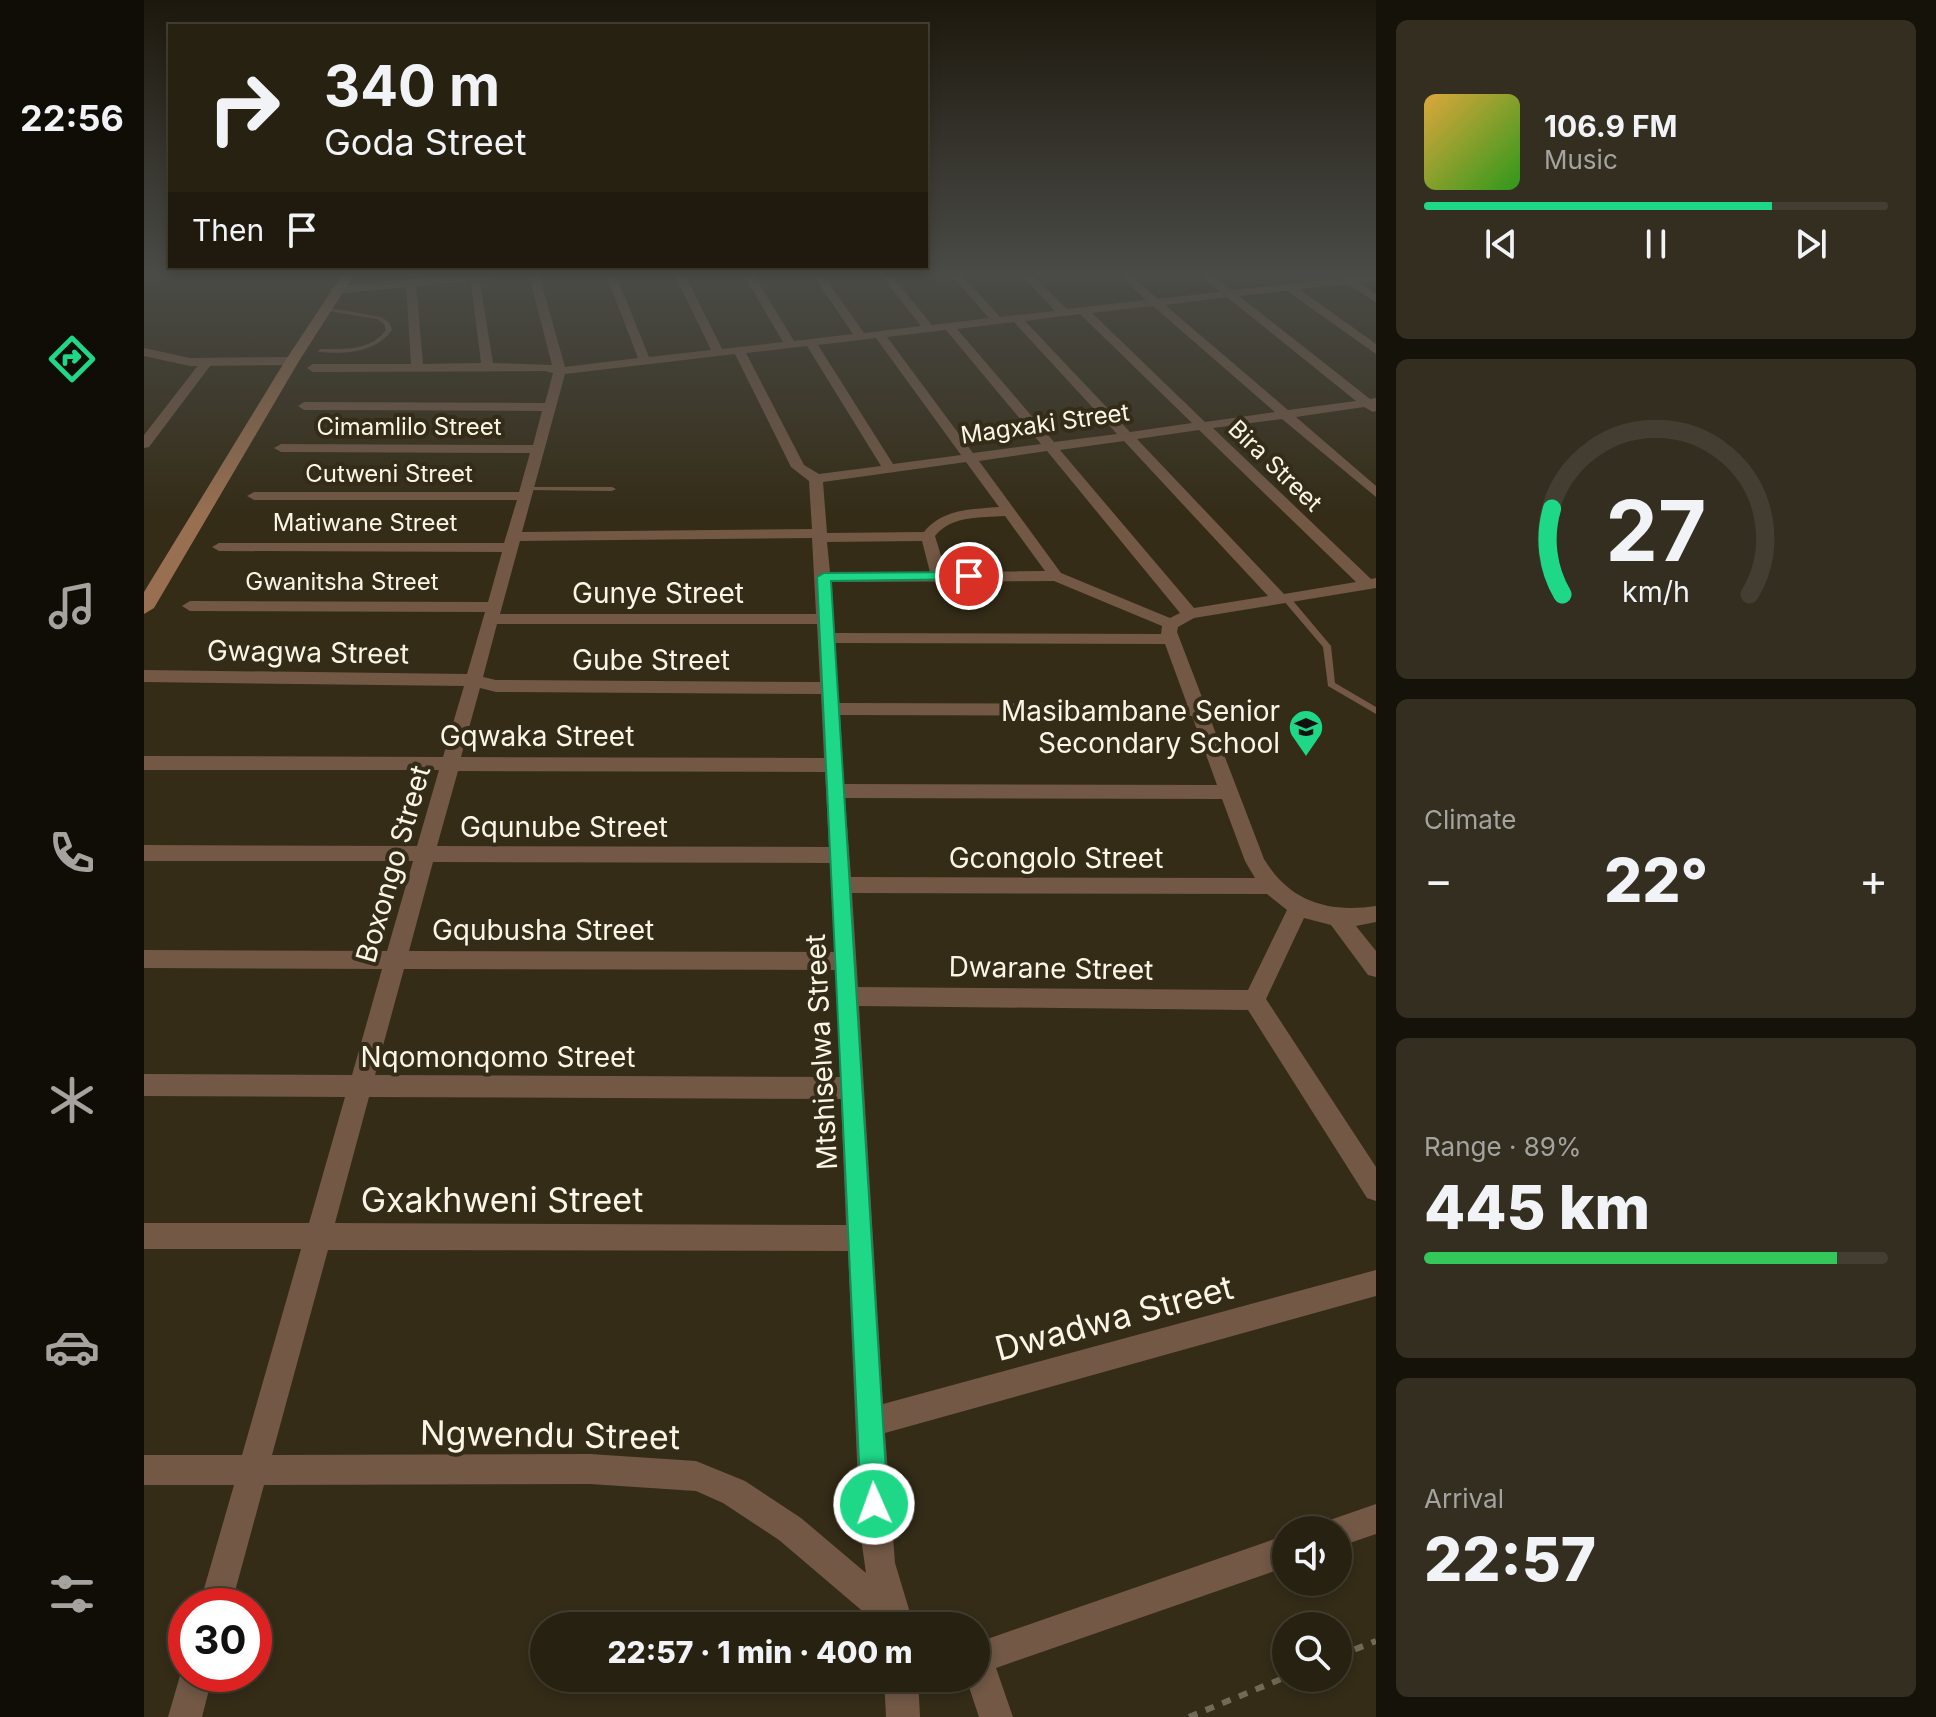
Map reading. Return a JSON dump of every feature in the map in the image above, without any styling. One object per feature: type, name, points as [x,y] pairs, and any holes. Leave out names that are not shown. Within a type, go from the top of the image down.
[{"type":"main road","points":[[144,608],[296,355]]},
{"type":"street","points":[[416,355],[417,367]]},
{"type":"street","points":[[486,355],[488,367]]},
{"type":"street","points":[[556,355],[560,371]]},
{"type":"street","points":[[642,355],[645,362]]},
{"type":"street","points":[[313,368],[545,367],[560,371],[701,355]]},
{"type":"street","points":[[741,355],[798,467],[816,479]]},
{"type":"street","points":[[819,355],[889,468]]},
{"type":"street","points":[[895,355],[1056,576]]},
{"type":"street","points":[[973,355],[1190,614]]},
{"type":"street","points":[[1051,355],[1283,599]]},
{"type":"street","name":"Bira Street","points":[[1129,355],[1372,584]]},
{"type":"street","points":[[1217,355],[1376,493]]},
{"type":"street","points":[[1309,355],[1373,405]]},
{"type":"street","points":[[147,358],[190,362],[292,361]]},
{"type":"street","points":[[147,437],[207,362]]},
{"type":"street","name":"Boxongo Street","points":[[220,1588],[560,371]]},
{"type":"street","name":"Magxaki Street","points":[[816,479],[1201,425],[1373,405]]},
{"type":"street","points":[[304,406],[549,407]]},
{"type":"street","name":"Cimamlilo Street","points":[[281,448],[538,449]]},
{"type":"street","name":"Mtshiselwa Street","points":[[816,479],[879,1563],[896,1612]]},
{"type":"street","name":"Cutweni Street","points":[[254,496],[526,492]]},
{"type":"street","points":[[939,576],[928,536],[947,519],[1008,511]]},
{"type":"street","name":"Matiwane Street","points":[[219,547],[928,536]]},
{"type":"street","points":[[824,577],[1056,576],[1170,632],[1255,861],[1270,886],[1298,908],[1339,919],[1376,914]]},
{"type":"street","points":[[1170,632],[1190,614],[1372,584]]},
{"type":"street","name":"Gwanitsha Street","points":[[190,606],[492,613]]},
{"type":"street","name":"Gunye Street","points":[[492,613],[826,628],[1170,632]]},
{"type":"street","name":"Gwagwa Street","points":[[144,676],[472,680]]},
{"type":"street","name":"Gube Street","points":[[472,680],[496,686],[1197,710]]},
{"type":"street","name":"Gqwaka Street","points":[[144,763],[834,765]]},
{"type":"street","points":[[836,791],[1229,792]]},
{"type":"street","name":"Gqunube Street","points":[[144,853],[840,855]]},
{"type":"street","name":"Gcongolo Street","points":[[841,885],[1270,886]]},
{"type":"street","points":[[1298,908],[1254,1000],[1376,1189]]},
{"type":"street","points":[[1339,919],[1376,968]]},
{"type":"street","name":"Gqubusha Street","points":[[144,959],[846,961]]},
{"type":"street","name":"Dwarane Street","points":[[848,996],[1254,1000]]},
{"type":"street","name":"Nqomonqomo Street","points":[[144,1085],[852,1088]]},
{"type":"street","name":"Gxakhweni Street","points":[[144,1236],[861,1238]]},
{"type":"street","name":"Dwadwa Street","points":[[871,1422],[1376,1283]]},
{"type":"street","name":"Ngwendu Street","points":[[144,1470],[590,1469],[696,1476],[734,1492],[790,1529],[886,1612]]},
{"type":"street","points":[[1352,1528],[1375,1522]]},
{"type":"street","points":[[990,1654],[1272,1556]]},
{"type":"street","points":[[185,1717],[191,1692]]},
{"type":"street","points":[[902,1692],[903,1717]]},
{"type":"street","points":[[987,1692],[996,1717]]},
{"type":"lane","points":[[526,492],[612,489]]},
{"type":"lane","points":[[1283,599],[1327,646],[1331,684],[1376,711]]},
{"type":"path","points":[[1352,1650],[1376,1641]]},
{"type":"path","points":[[1189,1717],[1272,1683]]},
{"type":"place","name":"Masibambane Senior Secondary School","points":[[1306,758]]},
{"type":"route","points":[[874,1504],[824,577],[969,576]]}]
